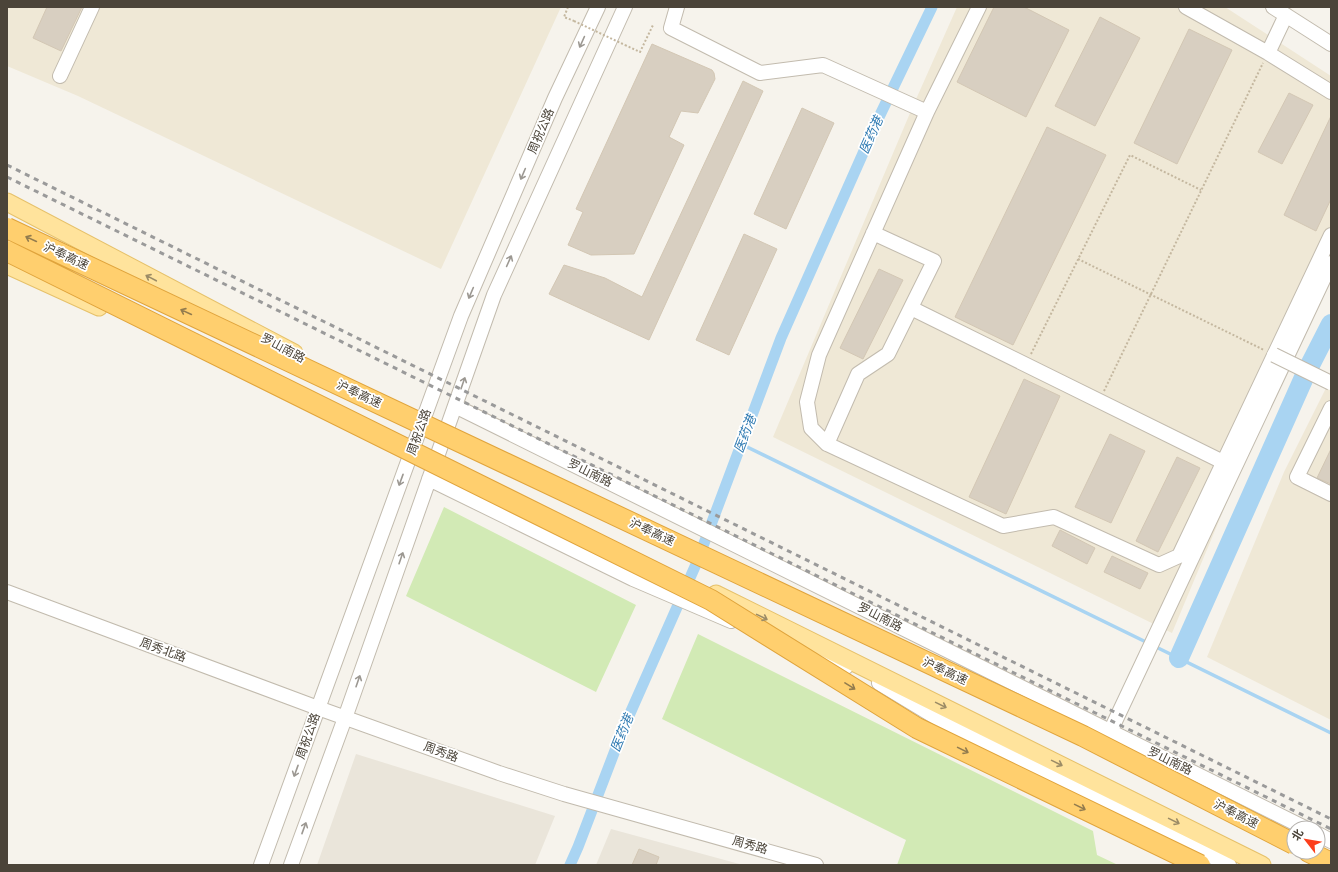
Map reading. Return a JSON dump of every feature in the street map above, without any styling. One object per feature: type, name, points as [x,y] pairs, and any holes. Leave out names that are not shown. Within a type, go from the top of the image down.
[{"type":"highway","name":"沪奉高速","points":[[7,228],[1083,736],[1286,840]]},
{"type":"highway","name":"沪奉高速","points":[[7,251],[711,600],[917,728],[1200,865]]},
{"type":"main road","name":"罗山南路","points":[[7,202],[423,422],[724,568],[1319,865]]},
{"type":"main road","points":[[7,265],[414,447],[656,564],[1262,865]]},
{"type":"street","points":[[60,76],[92,7]]},
{"type":"street","name":"周祝公路","points":[[261,865],[461,316],[555,98],[598,7]]},
{"type":"street","name":"周祝公路","points":[[290,865],[345,718],[494,295],[625,7]]},
{"type":"street","points":[[677,7],[671,28],[760,72],[823,65],[927,112]]},
{"type":"street","points":[[979,7],[927,112],[819,355],[807,402],[811,428],[828,444],[1003,526],[1054,517],[1159,565],[1178,556],[1331,235]]},
{"type":"street","points":[[1186,7],[1268,53],[1331,92]]},
{"type":"street","points":[[1273,7],[1331,44]]},
{"type":"street","points":[[1268,53],[1286,15]]},
{"type":"street","points":[[828,444],[858,374],[888,354],[934,261],[873,233]]},
{"type":"street","points":[[1110,732],[1331,263]]},
{"type":"street","points":[[911,308],[1223,462]]},
{"type":"street","points":[[1274,355],[1331,383]]},
{"type":"street","name":"罗山南路","points":[[455,406],[1289,820]]},
{"type":"street","points":[[1331,408],[1297,477],[1331,494]]},
{"type":"street","points":[[429,479],[572,550],[648,585],[874,679],[955,729],[1229,865]]},
{"type":"street","name":"周秀北路","points":[[7,592],[318,708]]},
{"type":"street","name":"周秀路","points":[[318,708],[499,773],[564,794],[816,865]]},
{"type":"path","points":[[568,7],[564,17],[640,52],[653,25]]},
{"type":"path","points":[[1100,400],[1268,53]]},
{"type":"path","points":[[1026,364],[1130,155],[1202,190]]},
{"type":"path","points":[[1078,259],[1274,355]]},
{"type":"shaded area","points":[[7,7],[561,7],[441,269],[78,96],[7,66]]},
{"type":"shaded area","points":[[957,7],[1225,7],[1331,76],[1331,268],[1292,347],[1172,633],[773,437],[913,106]]},
{"type":"shaded area","points":[[1331,378],[1331,720],[1207,657],[1284,472]]},
{"type":"shaded area","points":[[356,754],[555,816],[535,865],[317,865]]},
{"type":"shaded area","points":[[611,829],[743,865],[596,865]]},
{"type":"green space","points":[[444,507],[636,605],[596,692],[406,596]]},
{"type":"green space","points":[[698,634],[1093,831],[1097,855],[1118,865],[897,865],[906,840],[662,719]]},
{"type":"building","points":[[47,7],[82,7],[61,51],[33,38]]},
{"type":"building","points":[[994,7],[1024,7],[1069,30],[1026,117],[957,82]]},
{"type":"building","points":[[1100,17],[1140,38],[1095,126],[1055,106]]},
{"type":"building","points":[[1189,29],[1232,50],[1177,164],[1134,143]]},
{"type":"building","points":[[652,44],[712,70],[715,79],[698,113],[681,111],[669,137],[684,145],[634,254],[591,255],[568,245],[583,212],[576,209]]},
{"type":"building","points":[[743,81],[763,91],[649,340],[549,294],[564,265],[605,278],[642,297]]},
{"type":"building","points":[[1289,93],[1313,105],[1282,164],[1258,152]]},
{"type":"building","points":[[802,108],[834,123],[786,229],[754,214]]},
{"type":"building","points":[[1331,116],[1331,199],[1316,231],[1284,215]]},
{"type":"building","points":[[1047,127],[1106,155],[1013,345],[955,317]]},
{"type":"building","points":[[744,234],[777,249],[729,355],[696,340]]},
{"type":"building","points":[[879,269],[903,280],[863,359],[840,348]]},
{"type":"building","points":[[1024,379],[1060,396],[1006,514],[969,497]]},
{"type":"building","points":[[1110,434],[1145,451],[1111,523],[1075,507]]},
{"type":"building","points":[[1331,449],[1331,484],[1317,478]]},
{"type":"building","points":[[1177,457],[1200,468],[1158,552],[1136,541]]},
{"type":"building","points":[[1060,530],[1095,548],[1087,564],[1052,546]]},
{"type":"building","points":[[1112,556],[1148,573],[1140,589],[1104,572]]},
{"type":"building","points":[[639,849],[659,857],[656,865],[632,865]]},
{"type":"waterway","name":"医药港","points":[[570,865],[624,727],[697,562],[781,338],[880,115],[932,7]]},
{"type":"waterway","points":[[1179,658],[1306,373],[1331,324]]},
{"type":"waterway","points":[[741,444],[1148,643]]},
{"type":"waterway","points":[[1154,646],[1331,733]]},
{"type":"railway","points":[[7,165],[1331,819]]},
{"type":"railway","points":[[7,177],[1331,829]]}]
